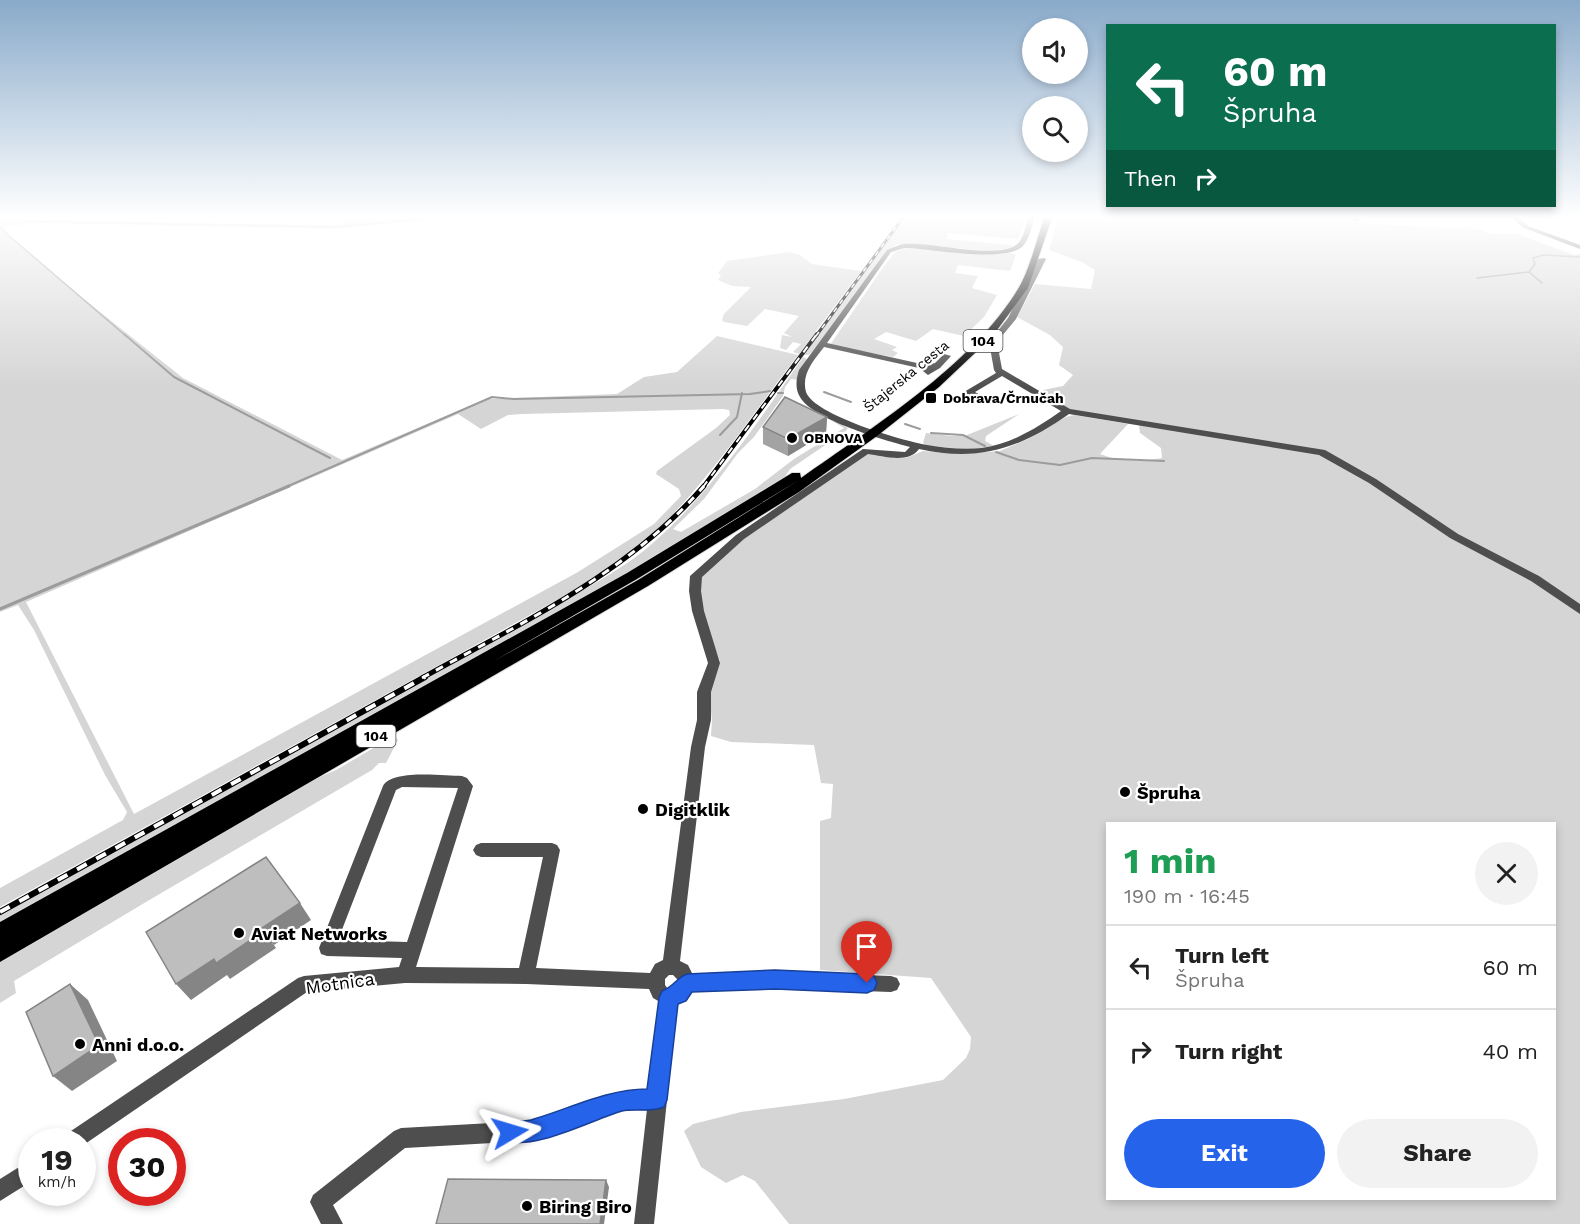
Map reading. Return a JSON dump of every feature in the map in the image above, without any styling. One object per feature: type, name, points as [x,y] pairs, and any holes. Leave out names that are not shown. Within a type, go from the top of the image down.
[{"type":"main road","name":"Štajerska cesta","points":[[868,431],[935,374],[986,326],[1005,299],[1019,272]]},
{"type":"main road","name":"Štajerska cesta","points":[[744,515],[868,431],[955,368],[1002,318],[1029,272]]},
{"type":"main road","name":"104","points":[[0,933],[744,515]]},
{"type":"main road","name":"104","points":[[0,952],[624,594],[744,515]]},
{"type":"street","points":[[874,272],[803,370],[800,381],[807,400],[830,415],[915,447],[960,452],[1003,447],[1042,429],[1067,411]]},
{"type":"street","points":[[1035,272],[1012,319],[993,342],[996,361],[1002,373],[1067,411],[1322,452],[1342,462],[1402,504],[1470,545],[1525,571],[1580,610]]},
{"type":"street","points":[[822,345],[922,366],[936,366],[947,356]]},
{"type":"street","points":[[984,401],[968,392],[1002,373]]},
{"type":"street","points":[[671,967],[698,747],[704,720],[704,692],[714,663],[698,611],[695,591],[696,576],[740,537],[866,451],[906,455],[915,447]]},
{"type":"street","points":[[405,975],[466,786],[462,782],[400,781],[390,786],[327,948],[412,950]]},
{"type":"street","points":[[481,850],[552,850],[525,976]]},
{"type":"street","points":[[671,967],[683,972],[687,983],[680,994],[669,998],[658,993],[656,981],[659,973],[671,967]]},
{"type":"street","name":"Motnica","points":[[93,1128],[304,984],[405,975],[525,976],[656,981]]},
{"type":"street","points":[[687,983],[775,980],[891,984]]},
{"type":"street","points":[[644,1224],[669,998]]},
{"type":"street","points":[[333,1224],[320,1202],[401,1138],[530,1131],[625,1100],[656,1100]]},
{"type":"street","points":[[0,1191],[18,1179]]},
{"type":"shaded area","points":[[0,272],[51,272],[183,378],[342,460],[486,399],[617,394],[644,377],[677,372],[717,336],[798,355],[728,449],[691,494],[638,548],[611,567],[539,610],[0,907],[0,888],[123,820],[127,812],[105,775],[34,630],[18,605],[0,612]],"holes":[[[723,409],[729,410],[730,415],[657,471],[656,474],[679,489],[681,496],[654,524],[578,572],[134,814],[26,602],[458,414],[481,429],[508,415],[522,414]]]},
{"type":"shaded area","points":[[860,272],[799,354],[793,352],[801,344],[793,342],[786,350],[780,348],[782,335],[792,337],[784,333],[799,316],[765,309],[747,326],[722,320],[724,314],[751,287],[732,286],[718,280],[721,276],[718,273]]},
{"type":"shaded area","points":[[865,272],[872,272],[818,345],[809,355],[804,355]]},
{"type":"shaded area","points":[[880,272],[955,272],[978,276],[972,288],[997,295],[984,317],[964,336],[933,329],[916,341],[886,332],[874,339],[897,347],[892,350],[898,353],[893,357],[830,345]]},
{"type":"shaded area","points":[[1095,272],[1580,272],[1580,607],[1535,574],[1467,541],[1325,451],[1071,410],[1052,399],[1043,390],[1063,386],[1073,375],[1059,365],[1063,347],[1050,335],[1017,317],[1035,284],[1091,289]]},
{"type":"shaded area","points":[[803,357],[807,359],[798,380],[791,379],[785,387],[783,396],[754,437],[738,453],[704,499],[673,529],[681,532],[755,489],[794,459],[844,428],[802,403],[848,428],[790,469],[784,478],[656,557],[0,926],[0,915],[573,596],[629,562],[669,528],[711,483],[750,433]]},
{"type":"shaded area","points":[[1019,414],[986,436],[985,441],[994,446],[947,450],[937,449],[923,443],[926,433],[967,435]]},
{"type":"shaded area","points":[[1074,415],[1128,424],[1100,454],[1112,458],[1143,461],[1162,458],[1161,448],[1140,433],[1139,425],[1311,450],[1340,462],[1394,500],[1520,570],[1580,613],[1580,1224],[789,1224],[755,1181],[743,1175],[726,1183],[701,1167],[684,1131],[693,1124],[741,1112],[844,1099],[943,1080],[966,1058],[970,1049],[971,1037],[931,978],[820,970],[820,821],[831,818],[833,784],[821,783],[814,745],[731,742],[711,736],[709,694],[720,661],[707,627],[697,581],[733,546],[868,453],[906,458],[923,451],[960,454],[1000,451],[1028,439],[1066,417]]},
{"type":"shaded area","points":[[394,736],[398,740],[386,763],[379,763],[372,770],[14,981],[16,993],[0,1003],[0,960],[298,787],[336,770]]},
{"type":"building","points":[[785,397],[827,417],[788,439],[763,427]]},
{"type":"building","name":"Aviat Networks","points":[[266,857],[300,903],[262,928],[264,931],[216,963],[214,959],[176,984],[146,932]]},
{"type":"building","points":[[70,984],[99,1045],[53,1076],[26,1012]]},
{"type":"building","name":"Biring Biro","points":[[448,1179],[606,1180],[600,1224],[436,1224]]},
{"type":"waterway","points":[[51,272],[126,336]]},
{"type":"waterway","points":[[1477,278],[1528,272]]},
{"type":"waterway","points":[[1529,272],[1542,283]]},
{"type":"waterway","points":[[124,334],[174,377],[330,458]]},
{"type":"waterway","points":[[742,394],[770,391]]},
{"type":"waterway","points":[[824,392],[851,402]]},
{"type":"waterway","points":[[778,393],[783,393]]},
{"type":"waterway","points":[[286,487],[492,397],[514,399],[742,394]]},
{"type":"waterway","points":[[720,435],[737,417],[742,394]]},
{"type":"waterway","points":[[866,409],[871,411]]},
{"type":"waterway","points":[[905,424],[920,429]]},
{"type":"waterway","points":[[931,433],[963,435],[985,446]]},
{"type":"waterway","points":[[996,452],[1019,460],[1060,465],[1092,458],[1164,461]]},
{"type":"waterway","points":[[0,609],[289,486]]},
{"type":"railway","points":[[816,336],[863,272]]},
{"type":"railway","points":[[703,487],[817,334]]},
{"type":"railway","points":[[422,678],[535,616],[608,570],[642,545],[704,486]]},
{"type":"railway","points":[[0,912],[425,677]]},
{"type":"place","name":"Dobrava/Črnučah","points":[[931,398]]},
{"type":"place","name":"OBNOVA","points":[[792,438]]},
{"type":"place","name":"Špruha","points":[[1125,792]]},
{"type":"place","name":"Digitklik","points":[[643,809]]},
{"type":"place","name":"Aviat Networks","points":[[239,933]]},
{"type":"place","name":"Anni d.o.o.","points":[[80,1044]]},
{"type":"place","name":"Biring Biro","points":[[527,1206]]},
{"type":"route","points":[[510,1132],[530,1131],[625,1100],[656,1100],[669,998],[680,994],[687,983],[775,980],[867,983]]}]
